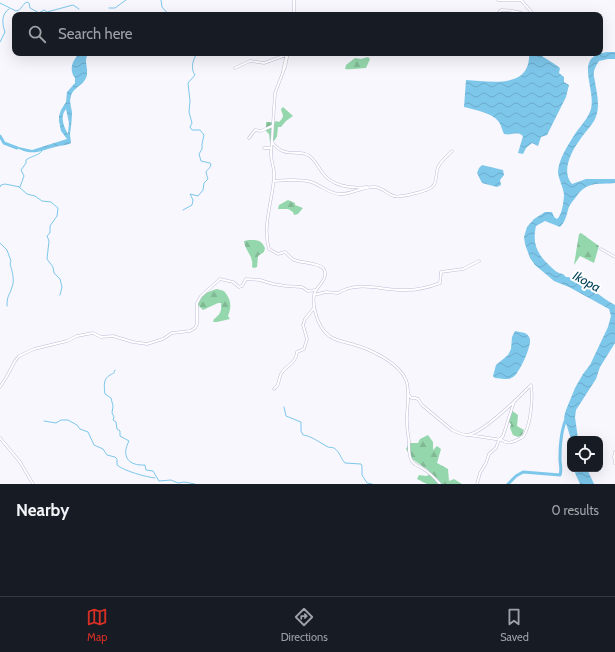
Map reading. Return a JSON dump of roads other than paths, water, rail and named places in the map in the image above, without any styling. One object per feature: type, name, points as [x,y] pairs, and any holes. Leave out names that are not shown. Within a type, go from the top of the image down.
[{"type":"street","points":[[294,0],[294,12]]},
{"type":"street","points":[[498,0],[521,0],[531,12]]},
{"type":"street","points":[[499,12],[501,10],[508,10],[513,12]]},
{"type":"street","points":[[235,68],[250,61],[264,63],[282,56]]},
{"type":"street","points":[[287,56],[283,74],[275,93],[271,162],[274,181],[270,201],[266,240],[269,249],[278,254],[285,252],[293,260],[319,265],[322,268],[324,271],[324,276],[322,283],[316,290],[314,296],[315,316],[326,334],[361,347],[389,360],[401,372],[406,381],[408,394],[407,422],[409,448],[412,462],[426,470],[440,484]]},
{"type":"street","points":[[249,138],[255,130],[261,131],[272,126]]},
{"type":"street","points":[[272,141],[276,147],[289,154],[304,154],[309,156],[314,160],[326,178],[333,182],[349,186],[376,187],[383,189],[390,195],[397,197],[423,192],[434,186],[438,167],[452,151]]},
{"type":"street","points":[[264,148],[272,148]]},
{"type":"street","points":[[274,181],[291,180],[312,183],[325,190],[342,194],[370,187]]},
{"type":"street","points":[[601,249],[615,257]]},
{"type":"street","points":[[314,296],[326,292],[338,293],[343,290],[358,287],[407,290],[432,286],[440,283],[440,272],[463,269],[479,261]]},
{"type":"street","points":[[0,387],[15,360],[19,356],[34,349],[67,341],[77,336],[93,333],[101,337],[113,336],[133,342],[147,344],[163,340],[172,333],[190,331],[195,328],[197,324],[197,303],[201,296],[220,279],[233,282],[239,287],[242,286],[246,280],[260,280],[273,284],[302,287],[308,291],[316,290]]},
{"type":"street","points":[[274,389],[278,386],[283,372],[294,361],[297,352],[304,349],[307,339],[303,325],[305,319],[315,307]]},
{"type":"street","points":[[408,394],[411,398],[418,399],[422,405],[452,430],[468,435],[502,440],[508,443],[523,437],[527,432],[532,398],[531,385],[515,401],[482,428],[468,435]]},
{"type":"street","points":[[477,484],[480,473],[489,454],[498,445],[499,440],[503,436],[515,401]]},
{"type":"street","points":[[0,438],[20,462],[33,484]]},
{"type":"street","points":[[615,452],[615,463]]},
{"type":"water","points":[[615,52],[615,59],[599,61],[595,68],[594,74],[598,102],[596,116],[570,156],[567,174],[572,184],[586,179],[615,179],[615,183],[594,184],[585,188],[570,205],[565,219],[560,227],[545,221],[536,226],[535,232],[535,243],[539,253],[553,269],[566,277],[578,280],[615,305],[615,343],[600,367],[596,379],[576,410],[575,417],[578,436],[570,436],[564,417],[566,410],[575,388],[590,365],[608,327],[611,316],[609,309],[569,287],[554,281],[535,265],[530,258],[524,237],[527,227],[534,219],[545,212],[552,212],[554,217],[557,219],[560,215],[564,194],[558,168],[567,148],[590,113],[592,100],[588,66],[591,60],[596,56],[603,56],[603,53]]},
{"type":"water","points":[[77,56],[87,56],[86,78],[74,90],[70,98],[72,112],[70,134],[71,143],[36,152],[26,152],[20,150],[14,146],[32,150],[67,139],[61,131],[59,116],[66,102],[67,92],[75,83],[75,78],[72,72],[74,60]],"holes":[[[66,109],[69,123],[68,134],[63,121],[63,115]]]},
{"type":"water","points":[[529,56],[542,56],[560,68],[559,73],[564,77],[564,82],[569,85],[566,97],[547,135],[541,137],[538,146],[532,143],[526,148],[523,154],[518,153],[523,136],[521,134],[504,134],[499,122],[492,116],[464,107],[466,80],[497,82],[507,81],[516,78],[523,73],[528,65]]},
{"type":"water","points":[[482,165],[503,170],[504,175],[500,180],[501,185],[497,187],[482,183],[477,173]]},
{"type":"water","points":[[515,331],[525,333],[530,338],[529,348],[524,360],[513,377],[507,379],[495,378],[493,376],[496,365],[508,355]]},
{"type":"water","points":[[588,472],[594,484],[580,484],[575,473]]},
{"type":"waterway","points":[[109,8],[115,8],[126,0]]},
{"type":"waterway","points":[[161,0],[162,7],[166,12]]},
{"type":"waterway","points":[[0,3],[16,11],[27,2],[29,3],[30,8],[37,12]]},
{"type":"waterway","points":[[47,12],[73,5],[79,9]]},
{"type":"waterway","points":[[0,42],[5,32],[3,26],[3,16],[9,9]]},
{"type":"waterway","points":[[41,12],[44,10],[47,12]]},
{"type":"waterway","points":[[183,210],[192,205],[193,200],[190,194],[198,196],[203,190],[204,183],[208,179],[206,172],[211,165],[210,163],[201,161],[199,154],[202,149],[204,135],[200,130],[192,130],[190,127],[192,123],[189,112],[190,101],[188,83],[195,75],[193,72],[193,64],[195,56]]},
{"type":"waterway","points":[[0,136],[4,143],[17,148]]},
{"type":"waterway","points":[[0,187],[1,185],[5,184],[20,187],[24,176],[21,170],[26,163],[26,160],[42,151]]},
{"type":"waterway","points":[[19,187],[27,194],[35,196],[42,201],[51,202],[58,208],[57,216],[50,226],[50,233],[47,236],[49,241],[47,259],[53,267],[54,273],[60,279],[62,287],[60,295]]},
{"type":"waterway","points":[[0,243],[7,250],[11,261],[10,264],[13,276],[13,285],[8,298],[7,306]]},
{"type":"waterway","points":[[115,370],[114,373],[105,381],[105,394],[111,398],[113,406],[113,420],[116,422],[117,429],[120,431],[120,436],[129,441],[126,455],[130,462],[145,465],[146,470],[153,471],[159,481],[171,480],[178,483],[184,482],[195,484]]},
{"type":"waterway","points":[[284,407],[286,416],[301,422],[301,431],[303,435],[313,438],[328,447],[334,448],[338,451],[345,463],[361,464],[362,475],[367,483],[372,484]]},
{"type":"waterway","name":"Ikopa","points":[[508,484],[516,476],[523,472],[560,475],[561,437],[567,417]]},
{"type":"waterway","points":[[44,421],[56,423],[61,420],[68,420],[77,425],[80,429],[88,432],[94,445],[103,449],[107,455],[115,457],[117,459],[117,465],[135,473],[155,478]]}]
